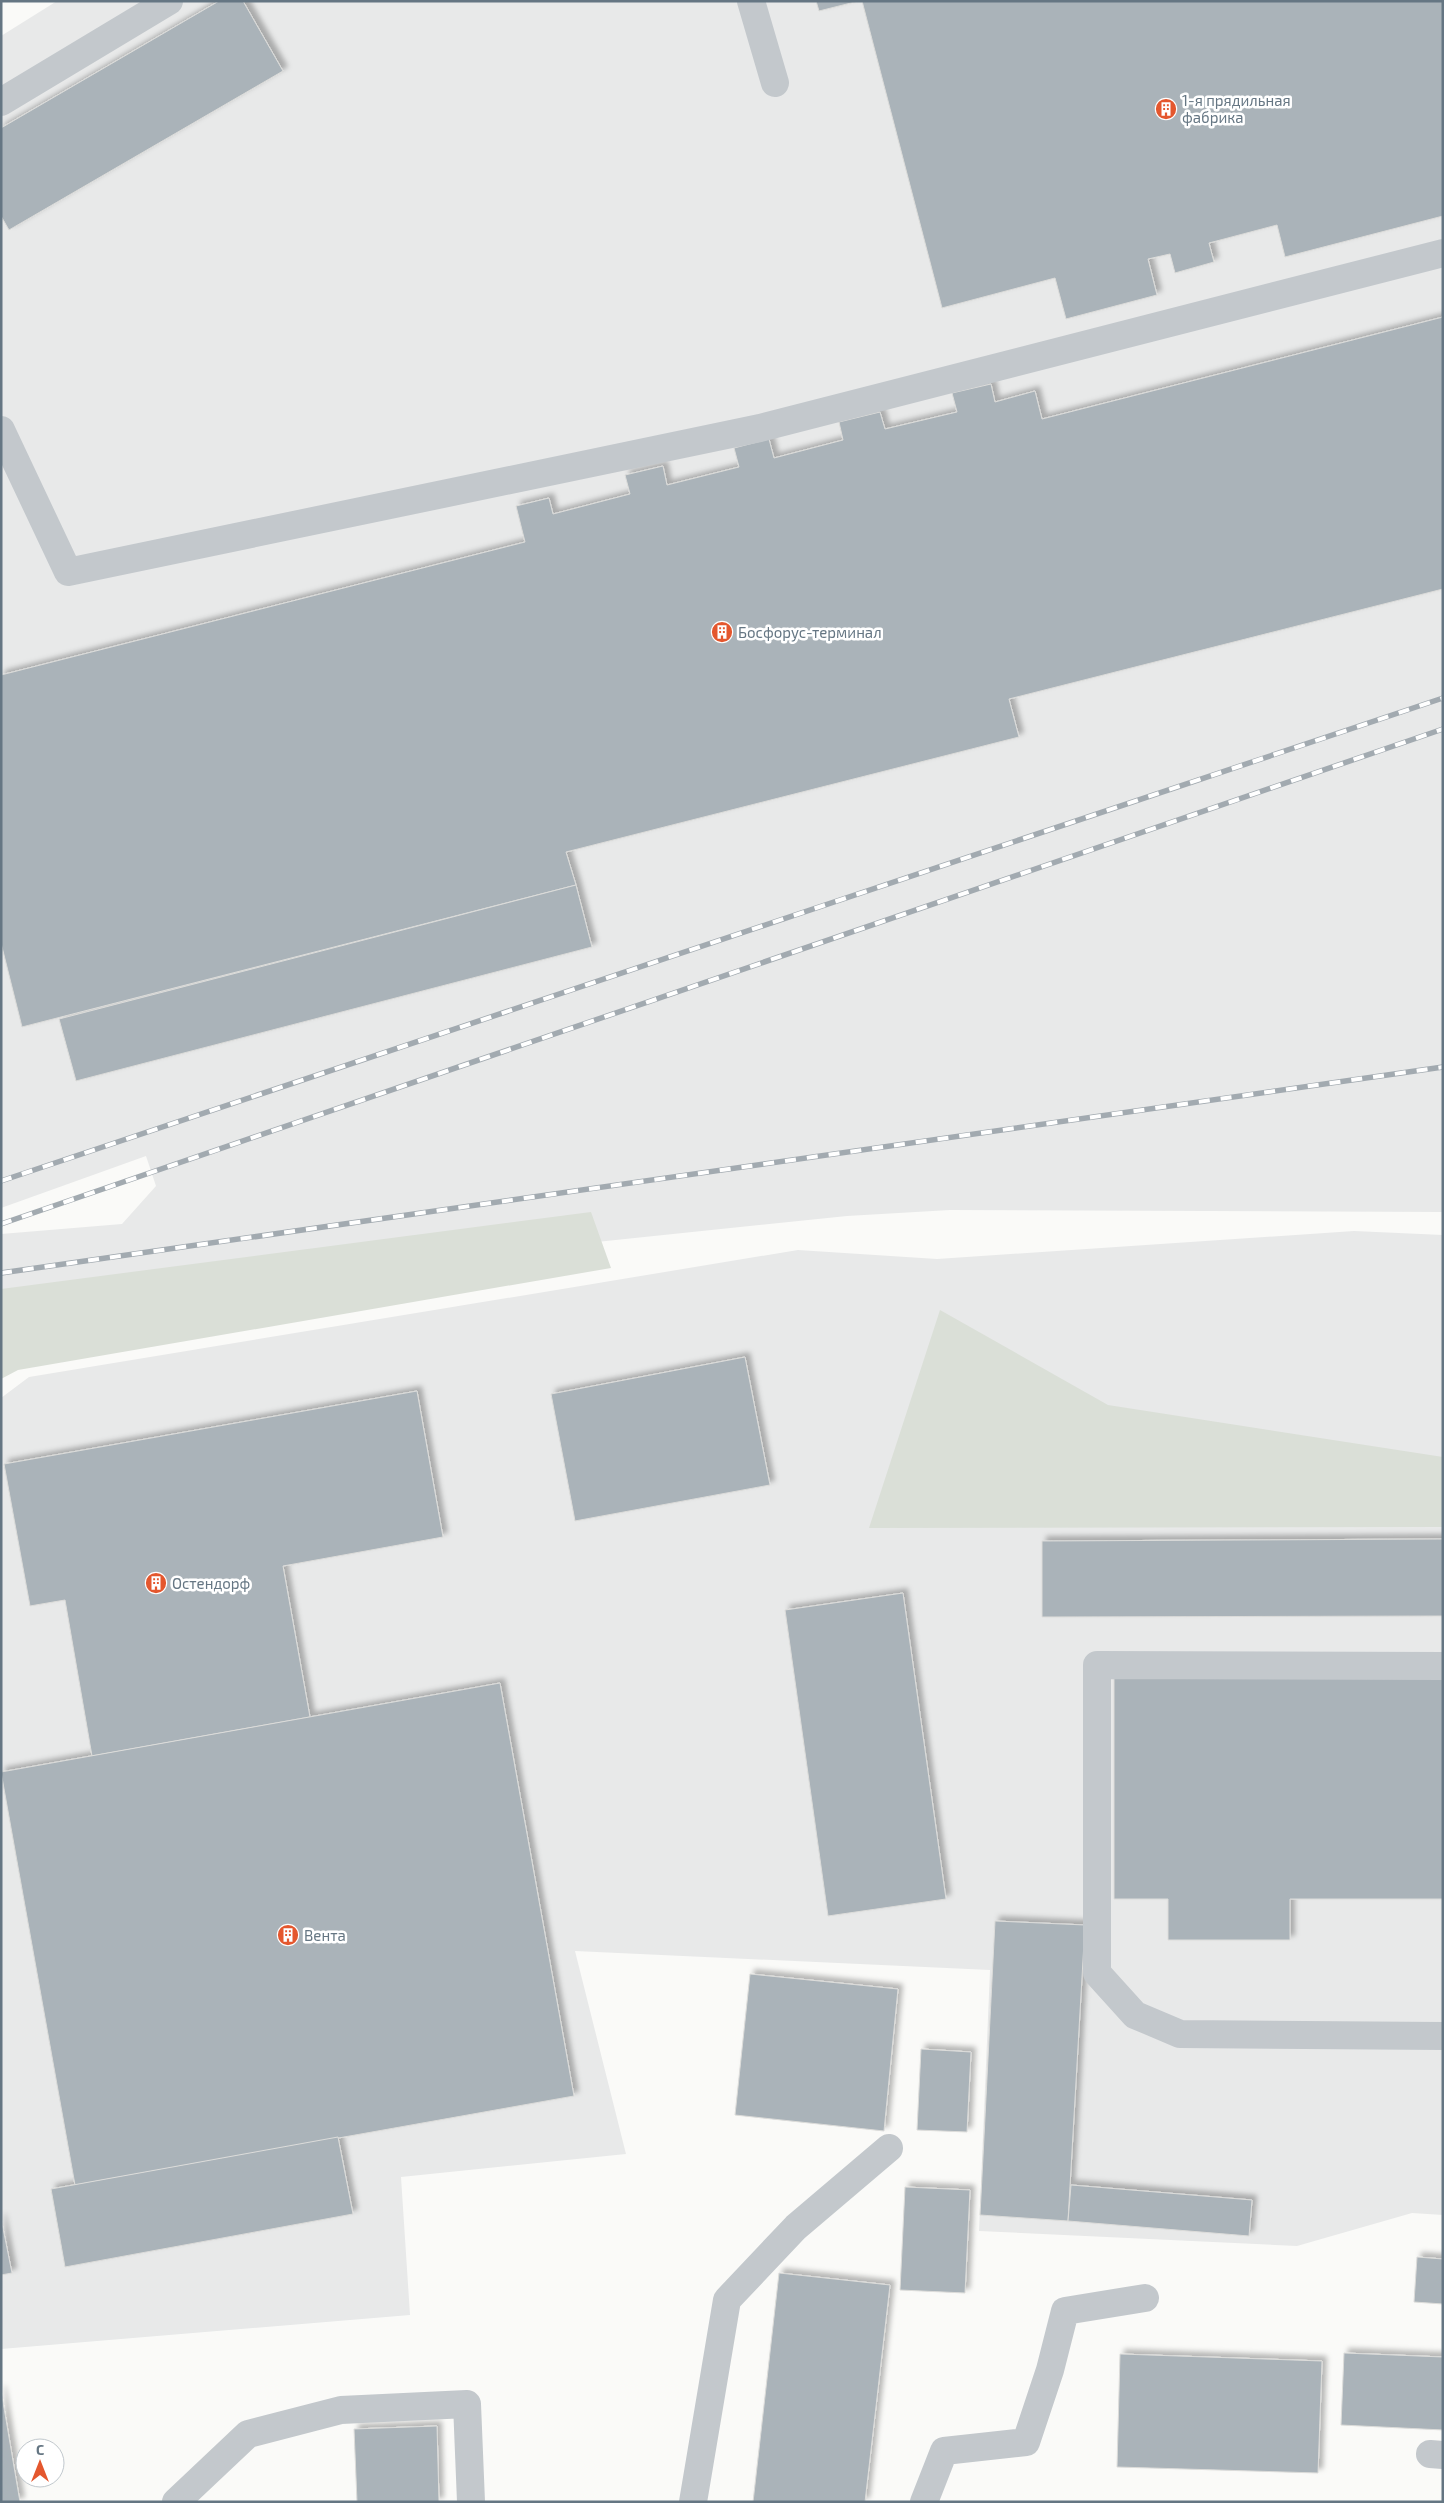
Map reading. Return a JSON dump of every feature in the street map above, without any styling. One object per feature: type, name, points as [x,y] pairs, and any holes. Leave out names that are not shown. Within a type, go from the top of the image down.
[{"type":"lane","points":[[1,102],[169,1]]},
{"type":"lane","points":[[750,1],[775,83]]},
{"type":"lane","points":[[1,430],[68,572],[760,428],[1443,253]]},
{"type":"lane","points":[[1443,1666],[1097,1665],[1097,1974],[1135,2015],[1180,2034],[1443,2036]]},
{"type":"lane","points":[[693,2502],[727,2300],[796,2227],[889,2148]]},
{"type":"lane","points":[[924,2502],[925,2493],[944,2451],[1026,2442],[1050,2370],[1065,2311],[1145,2298]]},
{"type":"lane","points":[[176,2502],[248,2434],[341,2410],[467,2404],[471,2502]]},
{"type":"shaded area","points":[[57,1],[1443,1],[1443,1212],[950,1210],[847,1216],[66,1297],[1,1308],[1,1234],[122,1224],[156,1186],[146,1156],[1,1208],[1,36]]},
{"type":"shaded area","points":[[591,1212],[611,1268],[18,1370],[1,1379],[1,1289]]},
{"type":"shaded area","points":[[1354,1231],[1443,1235],[1443,2215],[1412,2213],[1297,2246],[979,2231],[990,1970],[575,1951],[626,2154],[401,2177],[410,2315],[1,2349],[1,1398],[29,1377],[798,1250],[937,1259]]},
{"type":"shaded area","points":[[940,1310],[1108,1405],[1443,1457],[1443,1527],[869,1528]]},
{"type":"building","points":[[219,1],[243,1],[283,71],[9,230],[1,216],[1,128]]},
{"type":"building","points":[[816,1],[859,1],[819,11]]},
{"type":"building","name":"1-я прядильная фабрика","points":[[862,1],[1443,1],[1443,216],[1285,257],[1277,225],[1209,243],[1214,262],[1175,273],[1170,254],[1148,259],[1157,295],[1066,319],[1055,278],[942,308]]},
{"type":"building","name":"Босфорус-терминал","points":[[1443,317],[1443,589],[1009,699],[1019,737],[566,852],[576,885],[22,1027],[1,943],[1,675],[525,542],[516,506],[549,498],[553,514],[630,494],[625,475],[663,466],[667,485],[739,467],[734,448],[769,439],[774,458],[843,440],[839,422],[880,412],[885,429],[957,412],[952,393],[991,384],[995,402],[1035,391],[1042,419]]},
{"type":"building","points":[[576,885],[592,947],[76,1081],[59,1019]]},
{"type":"building","points":[[745,1357],[770,1485],[575,1521],[551,1394]]},
{"type":"building","name":"Остендорф","points":[[417,1391],[443,1537],[283,1566],[310,1717],[92,1756],[65,1600],[30,1606],[4,1464]]},
{"type":"building","points":[[1443,1539],[1443,1616],[1042,1617],[1042,1541]]},
{"type":"building","points":[[903,1593],[946,1899],[828,1916],[785,1610]]},
{"type":"building","points":[[1443,1675],[1443,1899],[1290,1899],[1290,1940],[1168,1940],[1168,1899],[1114,1899],[1114,1676]]},
{"type":"building","name":"Вента","points":[[500,1683],[574,2096],[75,2185],[1,1772]]},
{"type":"building","points":[[995,1921],[1085,1925],[1068,2221],[980,2215]]},
{"type":"building","points":[[750,1974],[898,1989],[884,2131],[735,2115]]},
{"type":"building","points":[[921,2049],[971,2052],[967,2132],[917,2130]]},
{"type":"building","points":[[338,2137],[353,2214],[65,2267],[51,2189]]},
{"type":"building","points":[[1071,2185],[1252,2200],[1249,2236],[1068,2221]]},
{"type":"building","points":[[905,2187],[970,2190],[965,2293],[900,2290]]},
{"type":"building","points":[[1,2218],[12,2273],[1,2275]]},
{"type":"building","points":[[1417,2257],[1443,2259],[1443,2304],[1414,2302]]},
{"type":"building","points":[[779,2273],[890,2285],[865,2502],[753,2502]]},
{"type":"building","points":[[1344,2353],[1443,2357],[1443,2430],[1341,2425]]},
{"type":"building","points":[[1120,2354],[1322,2361],[1318,2473],[1117,2467]]},
{"type":"building","points":[[1,2390],[15,2473],[15,2488],[18,2488],[20,2502],[1,2502]]},
{"type":"building","points":[[437,2426],[439,2502],[357,2502],[354,2429]]},
{"type":"railway","points":[[1,1181],[1443,698]]},
{"type":"railway","points":[[1,1224],[1443,729]]},
{"type":"railway","points":[[1,1273],[1443,1067]]},
{"type":"place","name":"1-я прядильная фабрика","points":[[1166,109]]},
{"type":"place","name":"Босфорус-терминал","points":[[722,632]]},
{"type":"place","name":"Остендорф","points":[[156,1583]]},
{"type":"place","name":"Вента","points":[[288,1935]]}]
